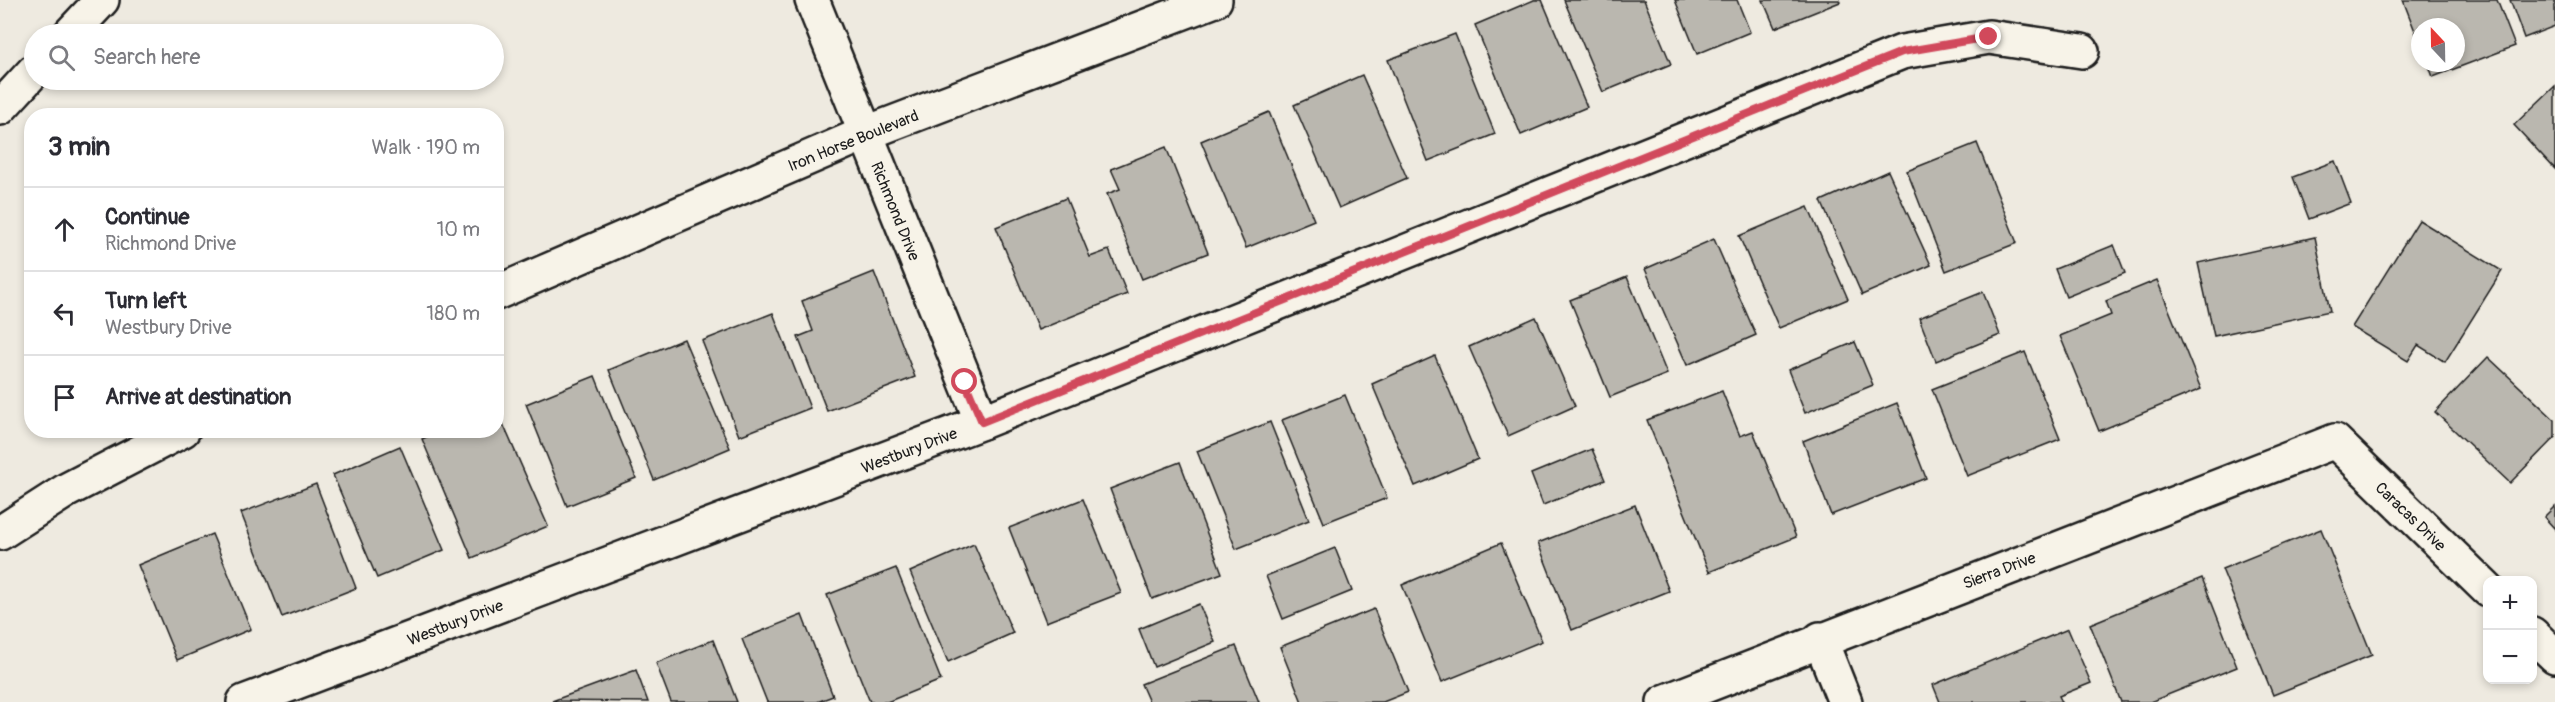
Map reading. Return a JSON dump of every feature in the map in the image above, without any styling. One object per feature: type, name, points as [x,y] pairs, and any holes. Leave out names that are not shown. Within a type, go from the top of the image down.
[{"type":"street","points":[[79,24],[102,0]]},
{"type":"street","name":"Richmond Drive","points":[[812,0],[864,134],[982,422]]},
{"type":"street","name":"Iron Horse Boulevard","points":[[504,290],[864,134],[1215,0]]},
{"type":"street","name":"Westbury Drive","points":[[244,702],[982,422],[1902,52],[1989,37],[2082,51]]},
{"type":"street","points":[[0,108],[24,82]]},
{"type":"street","points":[[0,534],[68,490],[168,438]]},
{"type":"street","name":"Caracas Drive","points":[[2335,441],[2483,586]]},
{"type":"street","name":"Sierra Drive","points":[[1664,702],[1820,639],[2335,441]]},
{"type":"street","points":[[1820,639],[1845,702]]},
{"type":"street","points":[[2537,639],[2555,656]]},
{"type":"building","points":[[1534,0],[1542,0],[1587,107],[1521,135],[1475,25]]},
{"type":"building","points":[[1564,0],[1644,0],[1671,64],[1603,92]]},
{"type":"building","points":[[1675,0],[1737,0],[1750,32],[1697,54]]},
{"type":"building","points":[[1763,0],[1839,0],[1840,2],[1775,28]]},
{"type":"building","points":[[2403,0],[2497,0],[2515,46],[2465,65],[2465,18],[2411,18],[2411,21]]},
{"type":"building","points":[[2510,0],[2555,0],[2555,26],[2524,38]]},
{"type":"building","points":[[1455,34],[1495,134],[1428,161],[1388,60]]},
{"type":"building","points":[[2431,72],[2446,72],[2433,77]]},
{"type":"building","points":[[1362,75],[1407,178],[1339,208],[1294,105]]},
{"type":"building","points":[[2555,86],[2555,169],[2514,125]]},
{"type":"building","points":[[1269,112],[1314,220],[1246,248],[1201,141]]},
{"type":"building","points":[[1977,143],[2017,243],[1946,271],[1907,171]]},
{"type":"building","points":[[1166,147],[1208,253],[1142,279],[1107,194],[1120,189],[1111,169]]},
{"type":"building","points":[[2335,161],[2351,203],[2309,219],[2293,177]]},
{"type":"building","points":[[1888,171],[1931,265],[1862,295],[1821,201]]},
{"type":"building","points":[[1066,198],[1090,257],[1109,250],[1127,294],[1038,330],[996,227]]},
{"type":"building","points":[[1808,207],[1848,299],[1779,328],[1739,236]]},
{"type":"building","points":[[2419,220],[2502,271],[2445,362],[2418,345],[2408,361],[2352,327]]},
{"type":"building","points":[[2315,237],[2330,311],[2214,336],[2198,263]]},
{"type":"building","points":[[1714,239],[1756,335],[1687,365],[1645,269]]},
{"type":"building","points":[[2114,245],[2125,273],[2066,297],[2055,269]]},
{"type":"building","points":[[874,272],[915,377],[827,411],[798,337],[813,331],[802,301]]},
{"type":"building","points":[[1627,277],[1667,374],[1610,397],[1570,300]]},
{"type":"building","points":[[2157,280],[2201,389],[2099,431],[2060,336],[2111,315],[2106,301]]},
{"type":"building","points":[[1983,292],[2000,335],[1936,361],[1919,318]]},
{"type":"building","points":[[773,313],[810,408],[739,436],[702,341]]},
{"type":"building","points":[[1536,317],[1575,406],[1508,436],[1469,347]]},
{"type":"building","points":[[684,339],[730,448],[654,480],[609,370]]},
{"type":"building","points":[[1855,342],[1873,385],[1805,413],[1788,370]]},
{"type":"building","points":[[2025,352],[2060,439],[1967,476],[1932,389]]},
{"type":"building","points":[[1435,356],[1478,459],[1415,486],[1372,384]]},
{"type":"building","points":[[2488,357],[2555,420],[2555,437],[2510,483],[2435,412]]},
{"type":"building","points":[[595,376],[636,478],[567,506],[526,404]]},
{"type":"building","points":[[1722,391],[1740,436],[1753,431],[1796,537],[1709,572],[1647,420]]},
{"type":"building","points":[[1345,395],[1387,498],[1324,523],[1282,420]]},
{"type":"building","points":[[1897,403],[1926,478],[1831,515],[1803,441]]},
{"type":"building","points":[[1270,422],[1309,520],[1236,549],[1197,451]]},
{"type":"building","points":[[504,426],[548,526],[472,558],[422,439],[504,438]]},
{"type":"building","points":[[400,446],[444,550],[377,578],[333,475]]},
{"type":"building","points":[[1592,449],[1605,480],[1543,505],[1531,474]]},
{"type":"building","points":[[1180,462],[1222,573],[1152,599],[1110,489]]},
{"type":"building","points":[[316,484],[356,588],[282,617],[241,513]]},
{"type":"building","points":[[1083,499],[1121,593],[1046,622],[1009,528]]},
{"type":"building","points":[[1635,505],[1669,591],[1572,630],[1538,543]]},
{"type":"building","points":[[2555,506],[2555,529],[2544,517]]},
{"type":"building","points":[[2321,529],[2372,655],[2273,695],[2222,569]]},
{"type":"building","points":[[212,534],[251,629],[177,660],[138,565]]},
{"type":"building","points":[[1501,543],[1542,641],[1442,682],[1402,585]]},
{"type":"building","points":[[974,544],[1013,633],[948,662],[910,572]]},
{"type":"building","points":[[1335,548],[1352,591],[1283,619],[1266,576]]},
{"type":"building","points":[[896,568],[941,680],[887,702],[870,702],[827,595]]},
{"type":"building","points":[[2202,578],[2237,667],[2150,702],[2121,702],[2090,624]]},
{"type":"building","points":[[1199,604],[1215,642],[1154,667],[1139,629]]},
{"type":"building","points":[[1374,609],[1408,692],[1383,702],[1302,702],[1280,647]]},
{"type":"building","points":[[802,615],[833,696],[817,702],[767,702],[742,639]]},
{"type":"building","points":[[2068,629],[2091,683],[2059,696],[2062,702],[1940,702],[1933,685]]},
{"type":"building","points":[[713,640],[737,702],[671,702],[656,663]]},
{"type":"building","points":[[1236,646],[1259,702],[1149,702],[1141,684]]},
{"type":"building","points":[[636,670],[648,702],[552,701]]},
{"type":"route","points":[[965,382],[982,422],[1902,52],[1989,37]]}]
